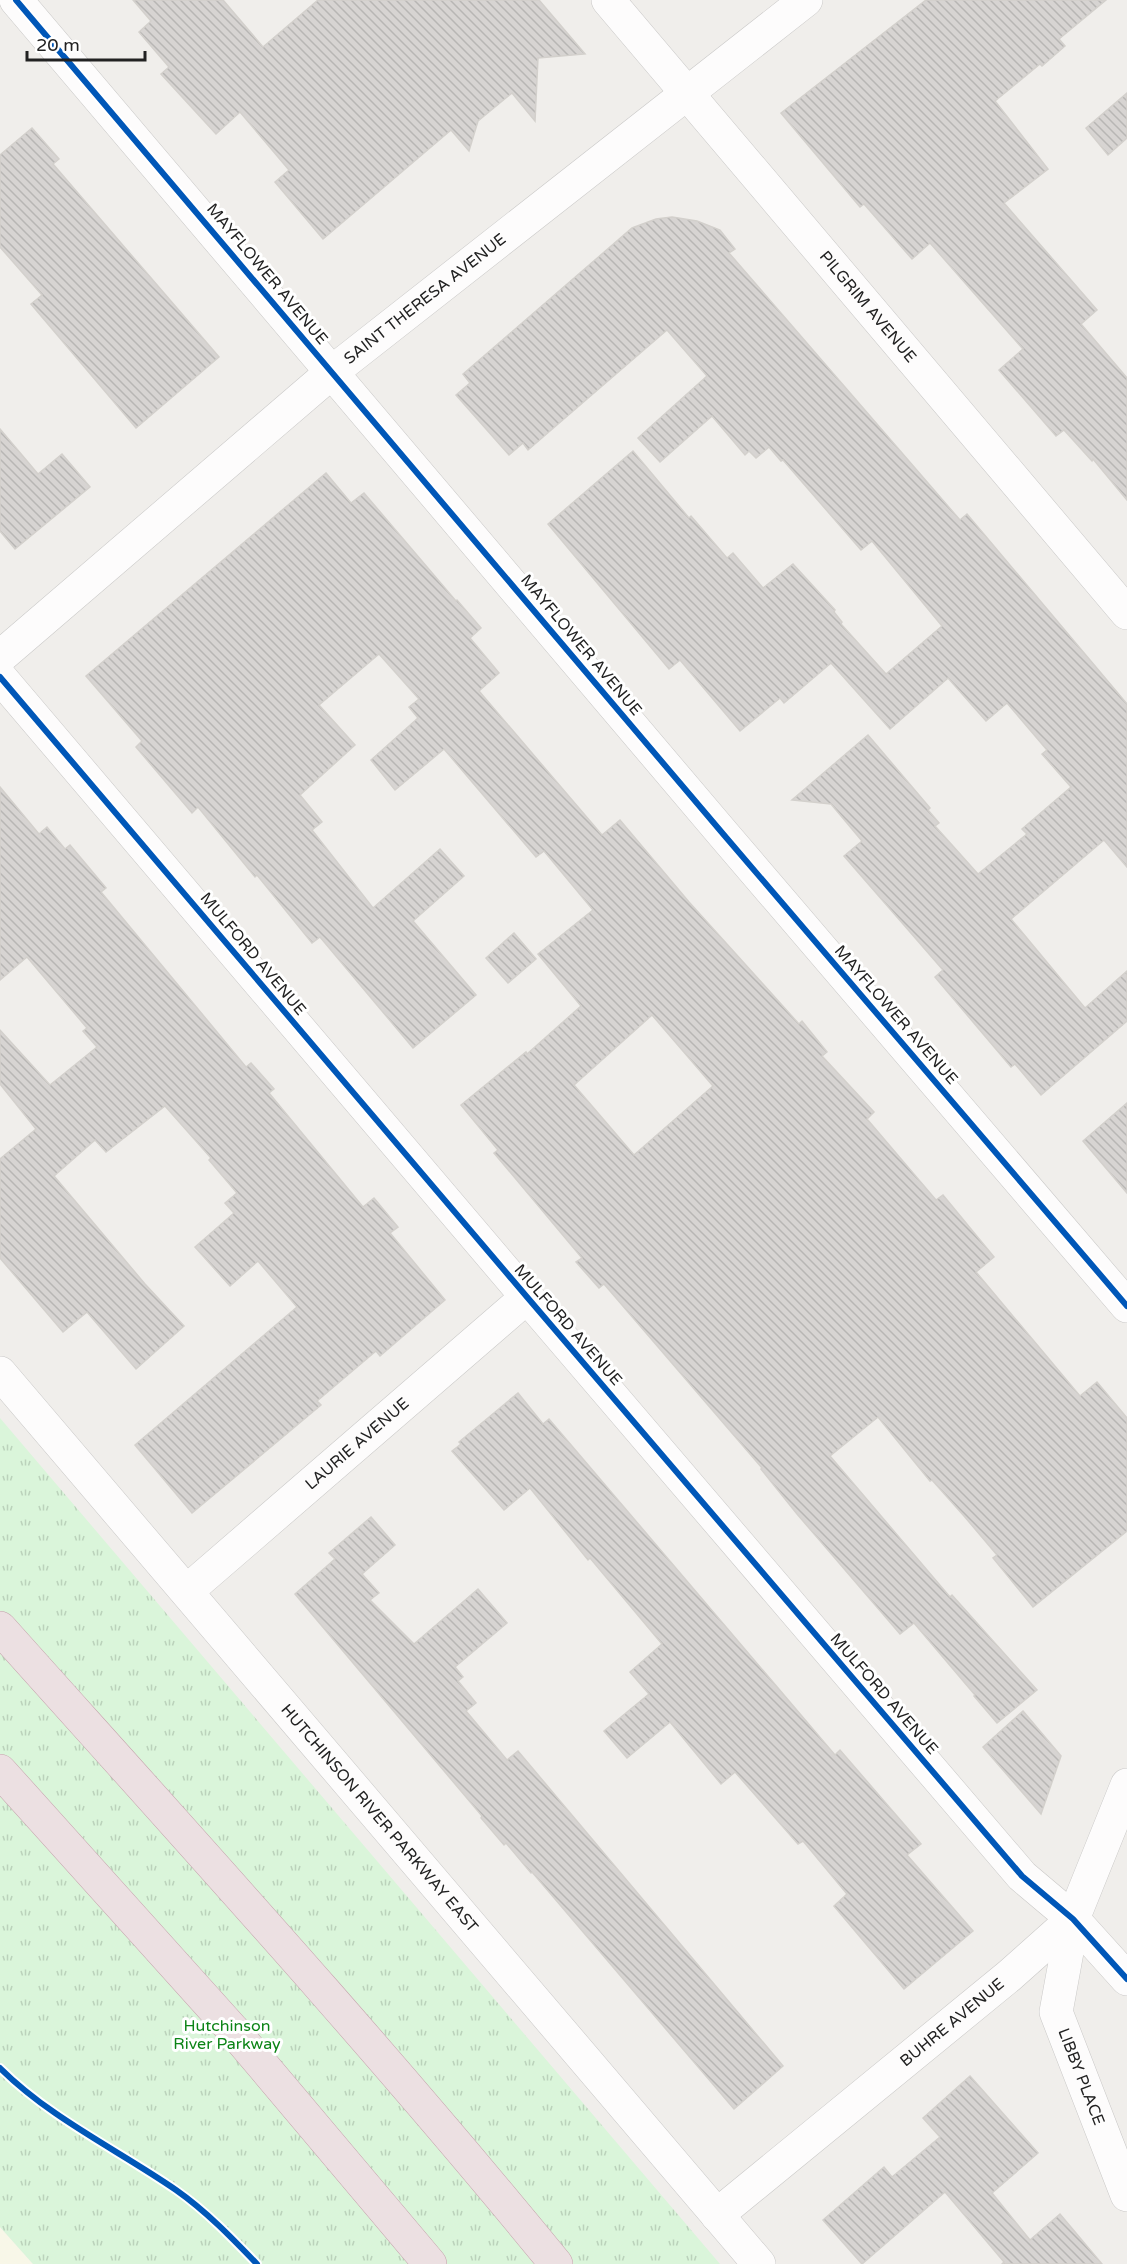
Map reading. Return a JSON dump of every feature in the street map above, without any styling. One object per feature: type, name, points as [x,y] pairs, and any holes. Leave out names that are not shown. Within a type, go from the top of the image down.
[{"type":"highway","points":[[0,1628],[445,2129],[556,2264]]},
{"type":"highway","points":[[0,1772],[232,2029],[430,2264]]},
{"type":"street","name":"MAYFLOWER AVENUE","points":[[16,0],[1127,1306]]},
{"type":"street","name":"PILGRIM AVENUE","points":[[608,0],[1127,613]]},
{"type":"street","name":"SAINT THERESA AVENUE","points":[[0,657],[332,372],[806,0]]},
{"type":"street","name":"MULFORD AVENUE","points":[[0,677],[1022,1876],[1073,1919],[1127,1979]]},
{"type":"street","name":"LAURIE AVENUE","points":[[187,1592],[527,1297]]},
{"type":"street","name":"HUTCHINSON RIVER PARKWAY EAST","points":[[0,1372],[759,2264]]},
{"type":"street","name":"BUHRE AVENUE","points":[[717,2214],[1009,1976],[1073,1919],[1127,1785]]},
{"type":"street","name":"LIBBY PLACE","points":[[1073,1919],[1056,2012],[1127,2195]]},
{"type":"shaded area","points":[[0,2227],[33,2264],[0,2264]]},
{"type":"green space","name":"Hutchinson River Parkway","points":[[0,1418],[720,2264],[33,2264],[0,2227]]},
{"type":"building","points":[[133,0],[223,0],[263,47],[318,0],[539,0],[585,54],[538,58],[535,121],[512,93],[478,121],[469,151],[451,130],[323,239],[275,182],[289,170],[240,112],[216,134],[161,74],[169,67],[139,32],[151,21]]},
{"type":"building","points":[[926,0],[1106,0],[1059,39],[1065,46],[995,101],[1048,169],[1004,203],[1097,310],[1081,324],[1127,378],[1127,500],[1093,459],[1092,461],[1064,430],[1056,436],[999,370],[1023,349],[930,243],[912,259],[864,204],[860,207],[781,113]]},
{"type":"building","points":[[1127,93],[1127,138],[1108,155],[1086,128]]},
{"type":"building","points":[[32,128],[59,159],[53,164],[219,357],[136,428],[31,304],[42,295],[0,247],[0,155]]},
{"type":"building","points":[[672,217],[697,221],[720,230],[735,249],[729,253],[960,520],[967,514],[1127,704],[1127,867],[1104,840],[1011,919],[1085,1008],[1127,971],[1127,1021],[1041,1095],[1015,1064],[1011,1067],[935,977],[943,970],[844,856],[862,841],[831,804],[792,800],[868,735],[930,808],[928,810],[939,823],[935,826],[978,874],[1027,834],[1022,829],[1071,787],[1042,754],[1047,750],[1007,703],[986,721],[948,678],[890,729],[831,663],[784,703],[780,698],[740,731],[680,660],[669,669],[548,524],[633,451],[689,518],[691,516],[727,558],[733,553],[763,588],[793,564],[835,610],[841,624],[886,674],[942,626],[872,541],[861,550],[769,447],[756,458],[749,451],[745,455],[712,416],[660,462],[638,438],[707,376],[667,330],[528,450],[523,443],[509,455],[456,395],[470,383],[463,374],[632,228],[656,219]]},
{"type":"building","points":[[0,429],[38,474],[62,454],[90,487],[15,549],[0,531]]},
{"type":"building","points":[[326,473],[351,503],[364,493],[481,628],[470,638],[499,673],[479,691],[602,835],[620,820],[689,902],[799,1024],[802,1021],[827,1052],[822,1056],[874,1112],[867,1119],[936,1200],[943,1195],[994,1257],[976,1272],[1080,1396],[1097,1382],[1127,1418],[1127,1531],[1033,1607],[993,1558],[997,1555],[932,1480],[930,1481],[878,1417],[830,1456],[950,1597],[952,1595],[1037,1690],[997,1723],[914,1623],[900,1634],[797,1514],[762,1468],[604,1284],[599,1288],[576,1262],[582,1258],[494,1153],[498,1150],[461,1105],[526,1052],[527,1054],[581,1006],[538,954],[593,910],[544,851],[536,857],[444,749],[395,790],[371,760],[418,718],[409,707],[419,699],[379,654],[319,705],[355,745],[300,795],[322,822],[312,830],[373,908],[440,849],[464,876],[413,921],[476,995],[413,1048],[320,937],[312,943],[198,807],[192,813],[136,747],[142,741],[86,676]],"holes":[[[652,1015],[713,1086],[634,1155],[574,1085]]]},
{"type":"building","points":[[0,787],[39,834],[47,827],[65,849],[70,845],[106,888],[101,892],[246,1067],[251,1063],[274,1089],[269,1093],[363,1207],[374,1198],[398,1227],[390,1233],[445,1300],[380,1356],[376,1351],[317,1401],[321,1405],[192,1513],[135,1445],[297,1307],[258,1261],[230,1286],[195,1247],[234,1213],[225,1203],[237,1193],[209,1160],[211,1158],[165,1106],[106,1152],[95,1140],[54,1176],[145,1284],[184,1326],[136,1369],[87,1312],[63,1332],[0,1258],[0,1159],[36,1129],[0,1084],[0,1030],[50,1085],[97,1047],[83,1031],[87,1028],[27,957],[0,980]]},
{"type":"building","points":[[514,933],[536,959],[508,983],[486,958]]},
{"type":"building","points":[[1127,1103],[1127,1193],[1083,1141]]},
{"type":"building","points":[[518,1393],[543,1424],[549,1419],[835,1755],[840,1750],[921,1844],[907,1855],[973,1931],[904,1989],[834,1906],[847,1894],[803,1841],[798,1844],[735,1772],[721,1784],[670,1722],[627,1758],[604,1731],[649,1694],[630,1672],[662,1644],[590,1558],[588,1560],[530,1488],[504,1510],[452,1451],[461,1444],[459,1442]]},
{"type":"building","points":[[371,1517],[395,1545],[362,1574],[379,1593],[370,1600],[414,1644],[478,1589],[507,1623],[455,1667],[463,1677],[458,1681],[476,1703],[466,1711],[507,1760],[518,1751],[783,2066],[734,2109],[532,1872],[506,1843],[504,1845],[295,1594],[335,1559],[329,1553]]},
{"type":"building","points":[[1023,1711],[1061,1756],[1041,1814],[983,1747]]},
{"type":"building","points":[[970,2076],[1038,2153],[992,2193],[1030,2240],[1060,2214],[1102,2264],[1002,2264],[1004,2262],[945,2192],[862,2264],[823,2220],[884,2167],[892,2177],[940,2137],[923,2118]]},
{"type":"cycle path","points":[[16,0],[1127,1306]]},
{"type":"cycle path","points":[[0,677],[1022,1876],[1073,1919],[1127,1979]]},
{"type":"cycle path","points":[[0,2068],[40,2103],[187,2198],[257,2264]]}]
